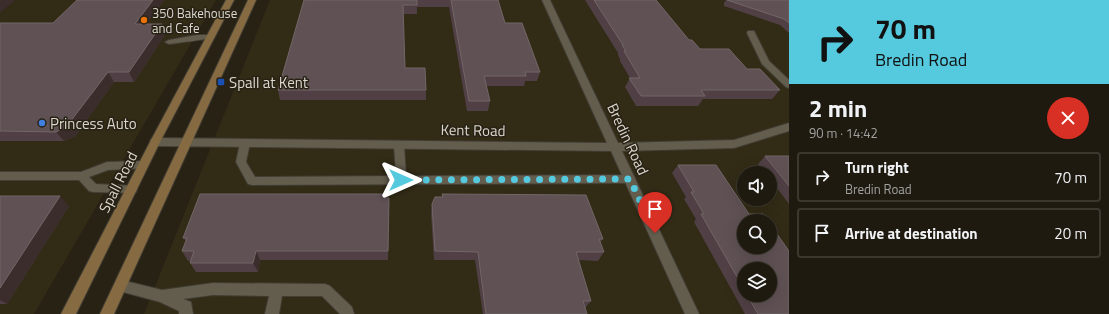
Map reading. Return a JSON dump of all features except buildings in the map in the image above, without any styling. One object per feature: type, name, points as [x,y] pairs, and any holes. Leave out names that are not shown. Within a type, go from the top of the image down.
[{"type":"main road","name":"Spall Road","points":[[68,314],[155,142],[230,0]]},
{"type":"main road","points":[[107,314],[252,0]]},
{"type":"street","name":"Bredin Road","points":[[546,0],[692,314]]},
{"type":"street","points":[[750,33],[765,62],[789,85]]},
{"type":"street","name":"Kent Road","points":[[155,142],[615,147],[734,144],[789,127]]},
{"type":"lane","points":[[169,42],[197,37],[210,37]]},
{"type":"lane","points":[[245,143],[241,162],[252,181],[630,179]]},
{"type":"lane","points":[[399,145],[401,180]]},
{"type":"lane","points":[[0,176],[82,176],[107,166],[144,165]]},
{"type":"lane","points":[[82,176],[93,188],[132,189]]},
{"type":"lane","points":[[121,286],[162,296],[186,307],[186,314]]},
{"type":"lane","points":[[162,296],[213,289],[325,290],[347,312],[347,314]]},
{"type":"lane","points":[[272,314],[277,290]]},
{"type":"shaded area","points":[[0,0],[216,0],[34,314],[0,314]]},
{"type":"shaded area","points":[[270,0],[789,0],[789,314],[144,314]]},
{"type":"place","name":"350 Bakehouse and Cafe","points":[[144,20]]},
{"type":"place","name":"Spall at Kent","points":[[221,82]]},
{"type":"place","name":"Princess Auto","points":[[42,123]]},
{"type":"route","points":[[401,180],[630,179],[655,233]]}]
